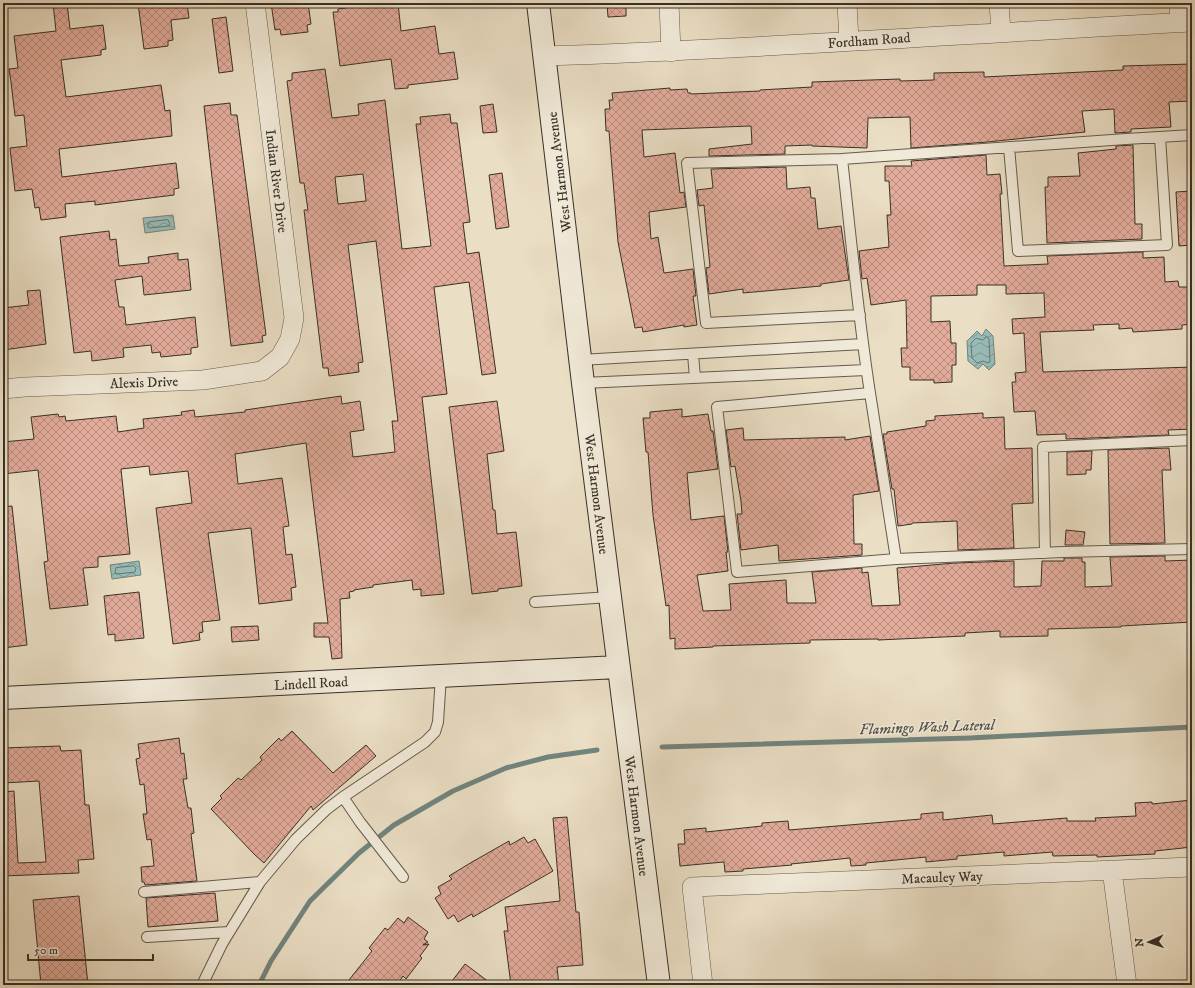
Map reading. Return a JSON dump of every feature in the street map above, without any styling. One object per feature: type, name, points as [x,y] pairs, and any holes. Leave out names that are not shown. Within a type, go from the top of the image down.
[{"type":"main road","name":"West Harmon Avenue","points":[[538,3],[580,360],[659,985]]},
{"type":"main road","name":"Lindell Road","points":[[3,698],[618,667]]},
{"type":"street","name":"Indian River Drive","points":[[255,3],[294,318],[290,339],[280,357]]},
{"type":"street","points":[[669,3],[672,52]]},
{"type":"street","points":[[847,3],[850,42]]},
{"type":"street","points":[[999,3],[1000,32]]},
{"type":"street","points":[[1179,3],[1186,22]]},
{"type":"street","name":"Fordham Road","points":[[545,56],[672,52],[1186,22]]},
{"type":"street","name":"Alexis Drive","points":[[3,390],[26,387],[203,380],[262,371],[280,357]]},
{"type":"street","name":"Macauley Way","points":[[703,985],[692,887],[1192,867]]},
{"type":"street","points":[[1112,870],[1127,985]]},
{"type":"lane","points":[[860,315],[706,323],[687,163],[842,159],[1192,135]]},
{"type":"lane","points":[[1009,147],[1018,251],[1166,245],[1160,137]]},
{"type":"lane","points":[[842,159],[866,370],[896,559]]},
{"type":"lane","points":[[580,360],[863,344]]},
{"type":"lane","points":[[693,354],[695,378]]},
{"type":"lane","points":[[583,384],[866,370]]},
{"type":"lane","points":[[870,394],[717,407],[737,572],[896,559],[1192,549]]},
{"type":"lane","points":[[1045,553],[1043,447],[1192,440]]},
{"type":"lane","points":[[535,602],[610,597]]},
{"type":"lane","points":[[202,985],[222,944],[260,882],[296,839],[327,809],[423,744],[435,732],[438,722],[441,676]]},
{"type":"lane","points":[[343,797],[360,822],[403,877]]},
{"type":"lane","points":[[144,892],[260,882]]},
{"type":"lane","points":[[147,937],[229,932]]},
{"type":"water","points":[[173,215],[175,229],[145,233],[143,218]]},
{"type":"water","points":[[986,329],[993,336],[995,364],[989,370],[983,364],[978,369],[968,361],[967,341],[977,331],[982,336]]},
{"type":"water","points":[[139,561],[141,575],[112,579],[110,565]]},
{"type":"building","points":[[53,3],[67,3],[70,29],[103,25],[106,49],[101,50],[101,55],[61,60],[66,97],[161,85],[165,111],[170,110],[172,136],[59,149],[62,177],[176,163],[179,188],[174,189],[174,195],[95,205],[95,201],[65,204],[66,217],[41,220],[39,207],[35,208],[32,189],[15,191],[10,148],[27,146],[24,115],[15,116],[9,69],[18,68],[14,36],[56,31]]},
{"type":"building","points":[[138,3],[187,3],[189,18],[171,20],[173,40],[168,41],[168,46],[144,49]]},
{"type":"building","points":[[271,3],[308,3],[311,24],[307,25],[308,32],[281,35],[280,29],[275,30]]},
{"type":"building","points":[[383,3],[398,3],[401,31],[435,26],[439,54],[454,52],[458,79],[408,85],[408,88],[395,89],[391,59],[340,66],[333,12],[338,12],[338,9]]},
{"type":"building","points":[[607,3],[626,3],[626,16],[608,17]]},
{"type":"building","points":[[226,17],[233,71],[219,73],[212,19]]},
{"type":"building","points":[[1192,64],[1192,101],[1169,102],[1171,127],[1131,129],[1131,132],[1115,133],[1114,109],[1082,111],[1085,132],[911,148],[910,117],[868,118],[867,148],[812,145],[785,146],[785,154],[709,156],[709,149],[752,144],[751,126],[642,130],[644,157],[675,153],[680,193],[684,192],[686,207],[649,212],[651,239],[658,237],[664,273],[693,269],[696,296],[693,296],[697,325],[684,327],[684,325],[643,332],[642,327],[635,328],[618,242],[609,131],[606,131],[605,109],[610,109],[609,100],[613,100],[612,93],[670,88],[670,90],[687,89],[688,93],[691,94],[760,91],[812,87],[812,82],[900,79],[900,81],[934,80],[934,73],[984,72],[984,77],[1123,70],[1123,66]]},
{"type":"building","points":[[325,69],[332,118],[359,115],[358,104],[385,100],[402,249],[431,246],[416,124],[421,124],[420,117],[450,114],[451,123],[457,123],[470,222],[463,223],[467,254],[479,252],[496,373],[482,375],[469,282],[434,287],[447,394],[422,397],[444,594],[421,596],[421,589],[413,590],[412,580],[373,585],[373,587],[349,592],[350,598],[340,599],[342,658],[332,659],[329,637],[314,637],[314,623],[328,623],[306,443],[235,454],[238,484],[282,478],[289,526],[283,527],[286,555],[292,554],[296,587],[291,588],[292,600],[259,604],[251,528],[208,533],[220,620],[202,622],[203,632],[199,633],[200,640],[173,644],[156,508],[192,503],[188,471],[150,475],[149,466],[121,469],[130,554],[98,557],[98,567],[83,568],[88,605],[50,609],[44,562],[48,561],[38,470],[3,474],[3,442],[34,439],[31,417],[58,414],[59,417],[65,416],[66,421],[116,416],[118,432],[144,428],[143,419],[182,415],[181,412],[194,410],[195,417],[245,412],[245,410],[341,396],[342,404],[360,401],[364,430],[350,432],[353,457],[395,452],[392,421],[398,421],[376,241],[348,245],[363,362],[358,363],[359,372],[329,376],[328,368],[323,368],[304,210],[308,210],[304,183],[300,183],[287,81],[292,80],[292,73]],"holes":[[[363,174],[366,201],[338,204],[335,177]]]},
{"type":"building","points":[[230,103],[231,115],[237,115],[266,335],[262,336],[263,342],[231,346],[204,106]]},
{"type":"building","points":[[493,104],[497,132],[483,133],[480,106]]},
{"type":"building","points":[[1133,145],[1135,224],[1142,224],[1142,239],[1047,243],[1045,187],[1048,187],[1048,177],[1080,176],[1078,153],[1116,149],[1116,146]]},
{"type":"building","points":[[986,155],[987,175],[1000,174],[1004,266],[1048,264],[1047,256],[1143,252],[1143,258],[1164,257],[1165,282],[1178,281],[1179,287],[1192,287],[1192,324],[1182,325],[1182,329],[1133,332],[1132,328],[1119,329],[1119,324],[1093,325],[1094,330],[1040,332],[1043,372],[1192,367],[1192,429],[1168,430],[1169,435],[1066,439],[1066,434],[1037,435],[1035,411],[1014,412],[1012,382],[1016,382],[1015,373],[1026,372],[1024,333],[1013,334],[1012,319],[1045,317],[1044,293],[1006,294],[1006,285],[977,285],[977,295],[931,296],[931,322],[950,321],[951,343],[956,343],[956,365],[952,365],[952,382],[934,383],[934,380],[910,380],[910,367],[902,367],[901,348],[907,348],[906,300],[871,305],[867,278],[862,279],[859,251],[889,247],[887,215],[891,215],[889,181],[885,181],[885,166],[912,166],[911,161]]},
{"type":"building","points":[[786,167],[787,189],[810,187],[811,198],[815,198],[818,229],[841,226],[849,280],[821,284],[821,286],[743,293],[743,289],[709,294],[706,268],[710,267],[704,205],[699,206],[697,190],[713,188],[711,169]]},
{"type":"building","points":[[502,173],[509,227],[496,229],[489,175]]},
{"type":"building","points":[[1191,191],[1192,245],[1179,246],[1176,192]]},
{"type":"building","points":[[109,231],[110,240],[116,239],[119,266],[149,263],[148,257],[178,253],[178,260],[188,259],[191,290],[144,295],[142,276],[115,280],[119,307],[124,307],[126,325],[195,317],[198,347],[191,348],[191,354],[161,357],[160,352],[152,353],[151,345],[123,348],[124,357],[92,361],[91,351],[74,353],[60,237]]},
{"type":"building","points":[[40,290],[46,344],[3,350],[3,308],[29,305],[27,291]]},
{"type":"building","points":[[497,401],[504,451],[487,454],[493,510],[495,510],[497,534],[516,532],[522,586],[472,594],[449,407]]},
{"type":"building","points":[[682,409],[682,417],[708,414],[711,431],[713,431],[718,469],[687,473],[691,520],[724,516],[728,552],[726,552],[728,571],[697,575],[703,611],[731,610],[729,584],[786,580],[787,603],[816,603],[812,572],[862,568],[862,573],[868,572],[872,606],[900,605],[897,568],[955,563],[1014,561],[1014,587],[1041,586],[1042,561],[1064,561],[1064,558],[1082,558],[1082,562],[1085,562],[1085,587],[1112,586],[1110,557],[1165,556],[1165,561],[1192,560],[1192,622],[1121,627],[1048,629],[1048,636],[1000,637],[1000,631],[965,633],[965,636],[878,640],[810,640],[810,643],[713,646],[675,649],[675,638],[670,639],[669,605],[666,606],[653,515],[648,452],[646,452],[643,418],[650,418],[650,412]]},
{"type":"building","points":[[983,413],[983,418],[1004,417],[1005,449],[1032,448],[1033,503],[1012,504],[1014,548],[958,550],[957,521],[912,523],[898,526],[894,489],[892,489],[883,434],[887,434],[887,432],[926,426],[926,421],[935,420],[935,416]]},
{"type":"building","points":[[743,428],[744,440],[845,437],[845,440],[870,436],[879,491],[853,495],[854,544],[862,544],[862,555],[779,561],[778,545],[741,550],[737,514],[742,514],[741,501],[735,466],[731,467],[726,430]]},
{"type":"building","points":[[1169,448],[1171,470],[1162,470],[1165,543],[1110,544],[1108,450]]},
{"type":"building","points":[[1092,451],[1091,470],[1086,470],[1086,474],[1067,475],[1067,452]]},
{"type":"building","points":[[12,506],[27,645],[3,648],[3,507]]},
{"type":"building","points":[[1066,530],[1085,532],[1083,545],[1065,545]]},
{"type":"building","points":[[139,592],[144,638],[115,641],[115,634],[108,635],[104,596]]},
{"type":"building","points":[[258,626],[259,640],[232,642],[231,627]]},
{"type":"building","points":[[292,731],[333,773],[366,745],[376,756],[313,810],[311,806],[264,863],[211,809],[222,798],[220,796],[238,778],[241,780],[262,760],[260,757],[279,738],[281,741]]},
{"type":"building","points":[[179,738],[181,754],[184,753],[187,779],[183,779],[188,808],[191,808],[194,833],[191,834],[197,881],[145,885],[144,882],[142,882],[141,867],[154,866],[151,839],[147,840],[143,814],[147,814],[144,784],[140,785],[136,759],[140,758],[138,744]]},
{"type":"building","points":[[60,746],[61,751],[81,750],[85,805],[89,805],[94,859],[78,860],[79,873],[3,876],[3,792],[14,791],[18,863],[46,862],[39,781],[3,783],[3,748]]},
{"type":"building","points":[[1192,800],[1192,847],[1155,851],[1155,854],[1097,857],[1097,855],[1053,856],[1052,852],[1004,856],[1004,852],[957,856],[957,859],[926,862],[926,857],[851,866],[850,858],[725,872],[724,862],[680,866],[678,844],[685,844],[684,830],[706,828],[706,832],[762,826],[762,823],[788,821],[789,830],[921,819],[921,814],[943,812],[943,820],[992,815],[993,824],[1067,818],[1067,821],[1096,821],[1095,818],[1136,816],[1135,803],[1152,802],[1152,804]]},
{"type":"building","points":[[567,817],[576,912],[579,912],[583,965],[557,967],[559,985],[511,985],[504,931],[508,931],[505,907],[560,901],[553,818]]},
{"type":"building","points":[[524,837],[528,843],[535,839],[553,871],[473,917],[472,914],[458,922],[454,915],[448,919],[435,898],[441,894],[438,887],[452,879],[449,876],[472,862],[509,841],[510,845]]},
{"type":"building","points":[[215,893],[218,921],[148,927],[146,898]]},
{"type":"building","points":[[79,896],[88,985],[41,985],[33,900]]},
{"type":"building","points":[[408,917],[428,932],[424,939],[428,942],[423,945],[429,944],[420,956],[422,958],[406,979],[403,976],[397,985],[345,985],[372,951],[369,948],[385,928],[388,930],[398,918],[404,923]]},
{"type":"building","points":[[465,964],[493,985],[449,985]]},
{"type":"waterway","name":"Flamingo Wash Lateral","points":[[662,747],[970,738],[1192,727]]},
{"type":"waterway","name":"Flamingo Wash Lateral","points":[[259,985],[271,961],[310,901],[359,853],[394,825],[453,791],[506,768],[548,757],[597,750]]}]
